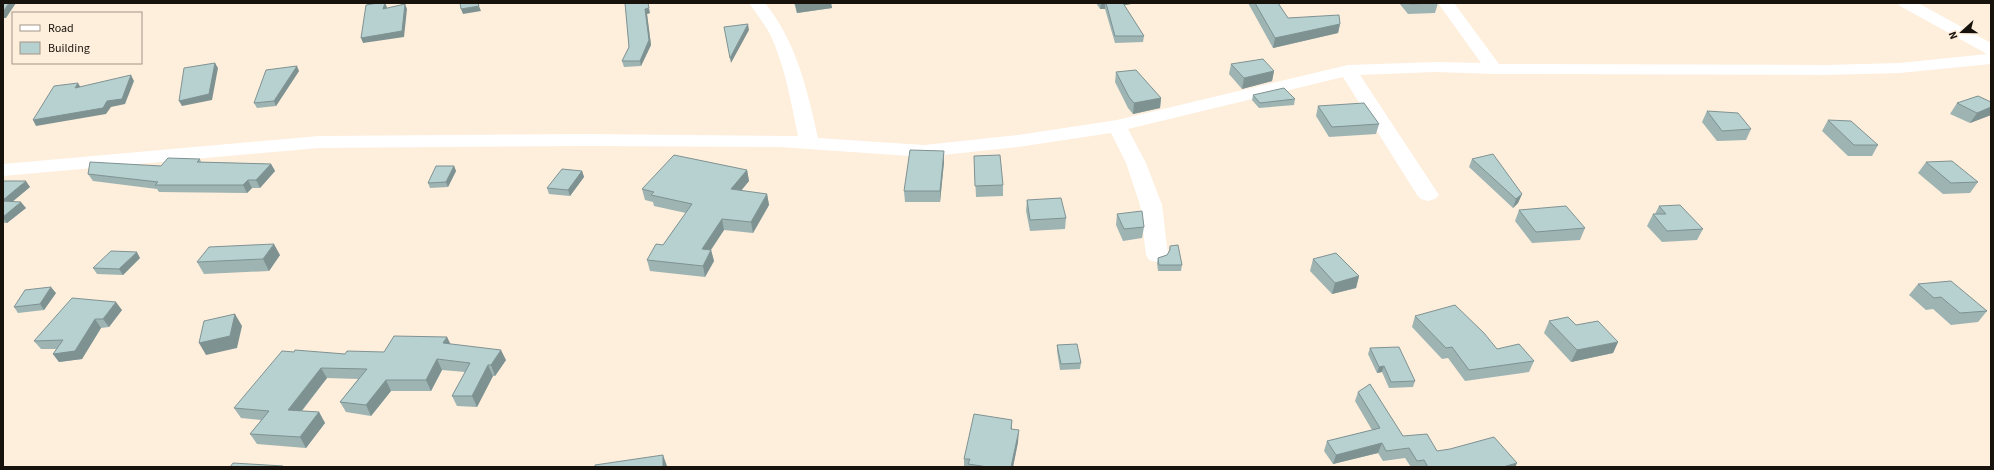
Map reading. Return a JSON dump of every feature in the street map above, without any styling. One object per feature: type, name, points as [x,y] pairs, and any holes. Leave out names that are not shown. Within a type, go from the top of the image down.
[{"type":"street","points":[[757,3],[777,32],[793,73],[808,143]]},
{"type":"street","points":[[1446,3],[1494,70]]},
{"type":"street","points":[[1906,3],[1991,50]]},
{"type":"street","points":[[3,170],[318,142],[586,140],[808,143],[924,151],[1018,142],[1118,126],[1348,70],[1436,67],[1494,70],[1826,70],[1900,68],[1991,58]]},
{"type":"street","points":[[1348,70],[1428,195]]},
{"type":"street","points":[[1118,126],[1136,163],[1151,205],[1157,255]]},
{"type":"building","points":[[3,3],[9,3],[3,12]]},
{"type":"building","points":[[385,3],[383,9],[405,4],[402,31],[361,38],[366,5]]},
{"type":"building","points":[[460,3],[478,3],[479,6],[461,9]]},
{"type":"building","points":[[625,3],[648,3],[649,8],[645,9],[649,40],[640,61],[622,61],[629,47]]},
{"type":"building","points":[[1106,3],[1123,3],[1144,36],[1115,36]]},
{"type":"building","points":[[1255,3],[1278,3],[1288,18],[1339,15],[1340,24],[1275,38]]},
{"type":"building","points":[[1410,3],[1432,3],[1410,4]]},
{"type":"building","points":[[748,24],[730,58],[724,27]]},
{"type":"building","points":[[1263,59],[1274,71],[1244,78],[1231,64]]},
{"type":"building","points":[[215,63],[209,94],[179,101],[184,68]]},
{"type":"building","points":[[297,66],[274,101],[254,103],[266,70]]},
{"type":"building","points":[[1136,70],[1161,98],[1134,103],[1129,97],[1116,72]]},
{"type":"building","points":[[131,75],[122,99],[107,101],[103,108],[33,120],[54,86],[78,83],[75,88]]},
{"type":"building","points":[[1284,88],[1295,99],[1260,103],[1253,95]]},
{"type":"building","points":[[1978,96],[1991,102],[1991,107],[1977,113],[1957,103]]},
{"type":"building","points":[[1364,103],[1379,124],[1332,127],[1318,106]]},
{"type":"building","points":[[1707,111],[1738,113],[1751,129],[1722,131]]},
{"type":"building","points":[[1828,120],[1851,121],[1878,145],[1854,145]]},
{"type":"building","points":[[910,150],[944,151],[940,191],[904,191]]},
{"type":"building","points":[[1493,154],[1522,194],[1516,199],[1472,159]]},
{"type":"building","points":[[674,155],[747,170],[731,189],[767,194],[751,222],[722,219],[702,249],[711,250],[703,266],[647,260],[656,244],[663,245],[692,204],[651,195],[654,192],[642,189]]},
{"type":"building","points":[[1000,155],[1003,185],[975,186],[974,156]]},
{"type":"building","points":[[168,158],[200,159],[197,162],[271,164],[256,180],[248,180],[243,185],[155,185],[158,182],[88,174],[90,162],[161,166]]},
{"type":"building","points":[[1952,161],[1978,182],[1951,183],[1926,162]]},
{"type":"building","points":[[436,166],[454,166],[446,182],[428,183]]},
{"type":"building","points":[[562,169],[582,171],[568,190],[547,188]]},
{"type":"building","points":[[3,181],[26,181],[3,200]]},
{"type":"building","points":[[1061,198],[1066,218],[1030,220],[1027,200]]},
{"type":"building","points":[[3,201],[21,202],[3,217]]},
{"type":"building","points":[[1680,205],[1703,229],[1667,231],[1653,214],[1666,214],[1659,206]]},
{"type":"building","points":[[1566,206],[1585,228],[1536,232],[1519,210]]},
{"type":"building","points":[[1142,211],[1144,227],[1124,229],[1117,214]]},
{"type":"building","points":[[274,244],[263,259],[197,262],[209,247]]},
{"type":"building","points":[[1178,245],[1182,265],[1159,265],[1158,258],[1167,255],[1170,250],[1170,246]]},
{"type":"building","points":[[111,251],[137,252],[119,269],[93,268]]},
{"type":"building","points":[[1336,253],[1359,276],[1335,283],[1313,259]]},
{"type":"building","points":[[1951,281],[1987,311],[1960,313],[1941,297],[1934,298],[1918,284]]},
{"type":"building","points":[[51,287],[40,304],[14,307],[25,290]]},
{"type":"building","points":[[72,298],[116,302],[103,319],[95,319],[75,351],[53,354],[63,340],[34,341]]},
{"type":"building","points":[[1455,305],[1484,333],[1497,349],[1519,344],[1534,361],[1469,370],[1452,347],[1446,348],[1415,316]]},
{"type":"building","points":[[235,314],[230,336],[199,343],[204,321]]},
{"type":"building","points":[[1568,317],[1576,325],[1598,321],[1618,342],[1577,350],[1549,321]]},
{"type":"building","points":[[394,336],[447,337],[443,343],[501,350],[491,365],[488,365],[472,396],[452,396],[470,363],[437,359],[426,380],[386,380],[366,405],[340,402],[367,369],[321,368],[288,410],[319,412],[300,437],[250,434],[269,411],[234,408],[282,351],[294,352],[295,350],[345,354],[347,351],[384,352]]},
{"type":"building","points":[[1077,344],[1081,363],[1061,364],[1057,345]]},
{"type":"building","points":[[1399,347],[1415,381],[1391,382],[1384,366],[1379,367],[1370,348]]},
{"type":"building","points":[[1370,384],[1403,436],[1427,434],[1437,451],[1494,437],[1517,463],[1503,467],[1428,467],[1424,460],[1417,461],[1409,448],[1386,451],[1382,443],[1336,455],[1327,441],[1380,428],[1358,392]]},
{"type":"building","points":[[974,414],[1012,420],[1011,429],[1019,430],[1011,467],[988,467],[968,464],[970,459],[964,459]]},
{"type":"building","points":[[663,455],[663,467],[595,467],[595,465]]},
{"type":"building","points":[[233,463],[283,466],[230,467]]}]
